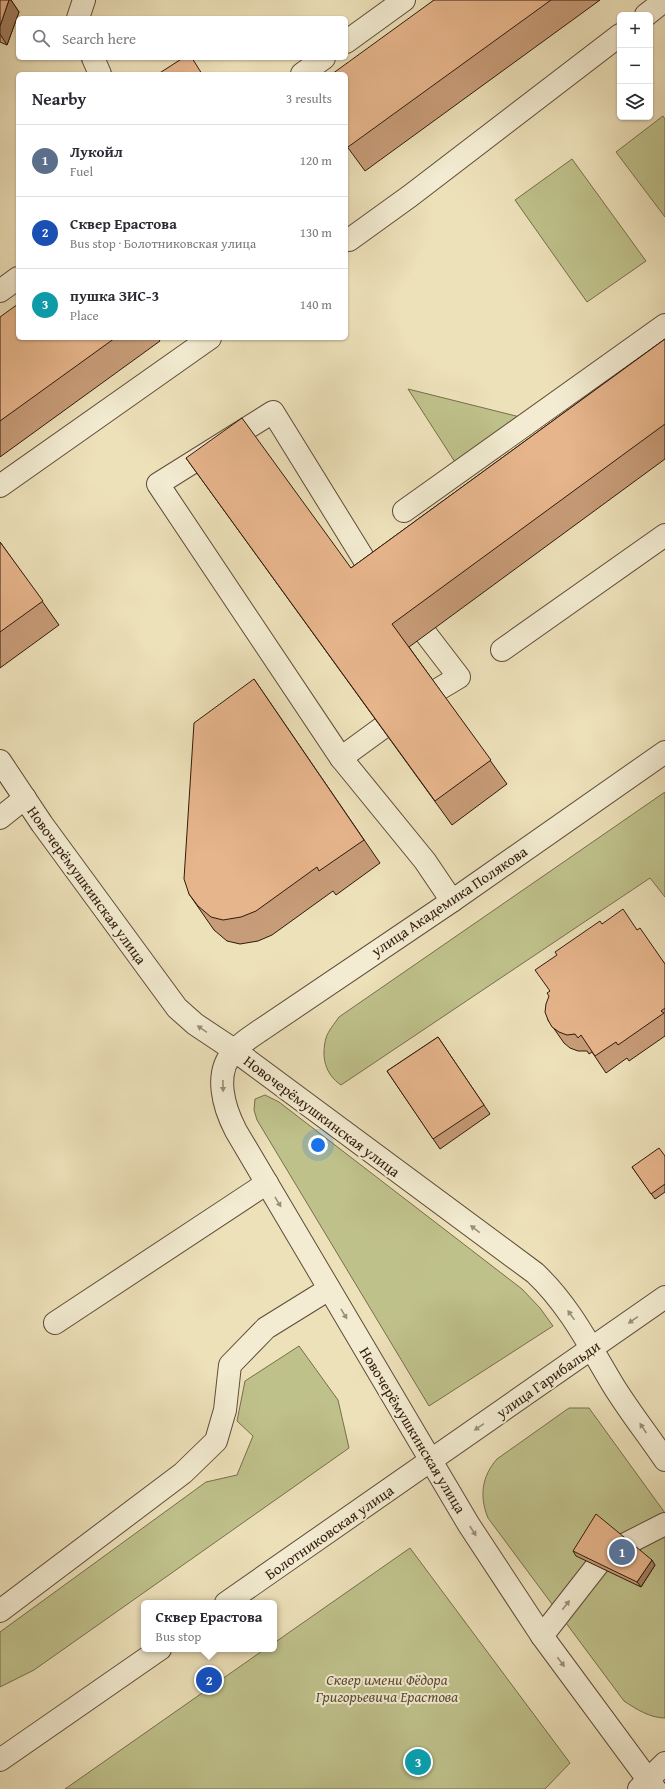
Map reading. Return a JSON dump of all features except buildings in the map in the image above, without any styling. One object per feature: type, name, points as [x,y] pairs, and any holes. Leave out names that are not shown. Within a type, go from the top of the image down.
[{"type":"street","points":[[79,16],[84,0]]},
{"type":"street","points":[[348,41],[404,0]]},
{"type":"street","points":[[650,12],[665,0]]},
{"type":"street","points":[[348,238],[410,196],[617,37]]},
{"type":"street","points":[[94,60],[99,72]]},
{"type":"street","points":[[305,72],[321,60]]},
{"type":"street","points":[[0,291],[16,279]]},
{"type":"street","points":[[404,511],[665,325]]},
{"type":"street","points":[[0,486],[207,340]]},
{"type":"street","points":[[380,582],[370,569],[273,412],[158,484],[341,758],[425,861],[452,901]]},
{"type":"street","points":[[502,650],[665,534]]},
{"type":"street","points":[[426,634],[459,677],[439,689]]},
{"type":"street","points":[[341,758],[382,728]]},
{"type":"street","name":"улица Академика Полякова","points":[[234,1050],[261,1030],[452,901],[665,752]]},
{"type":"street","name":"Новочерёмушкинская улица","points":[[0,761],[42,824],[177,1008],[195,1024],[234,1050],[534,1273],[551,1289],[564,1306],[614,1387],[665,1460]]},
{"type":"street","points":[[0,818],[25,798]]},
{"type":"street","name":"Новочерёмушкинская улица","points":[[234,1050],[224,1066],[224,1100],[228,1115],[236,1131],[469,1525],[542,1636],[648,1786]]},
{"type":"street","points":[[55,1323],[267,1183]]},
{"type":"street","points":[[0,1611],[183,1473],[216,1441],[225,1410],[230,1365],[266,1328],[329,1289]]},
{"type":"street","name":"улица Гарибальди","points":[[431,1461],[665,1297]]},
{"type":"street","name":"Болотниковская улица","points":[[230,1600],[431,1461]]},
{"type":"street","points":[[542,1636],[606,1554],[665,1524]]},
{"type":"street","points":[[0,1760],[156,1652]]},
{"type":"street","points":[[648,1786],[665,1762]]},
{"type":"green space","points":[[663,116],[665,119],[665,217],[616,152]]},
{"type":"green space","points":[[572,159],[646,261],[587,302],[515,200]]},
{"type":"green space","points":[[408,389],[520,417],[455,462]]},
{"type":"green space","points":[[665,792],[665,897],[650,878],[341,1085],[331,1076],[324,1058],[324,1052],[328,1033],[339,1017]]},
{"type":"green space","points":[[265,1095],[279,1102],[522,1289],[540,1308],[553,1326],[429,1406],[257,1120],[254,1110],[255,1099]]},
{"type":"green space","points":[[299,1346],[338,1400],[349,1448],[34,1670],[0,1687],[0,1632],[206,1482],[237,1475],[253,1436],[237,1421],[245,1381]]},
{"type":"green space","points":[[569,1408],[589,1408],[665,1513],[665,1718],[649,1715],[624,1701],[488,1518],[485,1510],[483,1494],[485,1479],[497,1459]]},
{"type":"green space","name":"Сквер имени Фёдора Григорьевича Ерастова","points":[[410,1548],[570,1763],[545,1789],[65,1789],[261,1652],[277,1652],[277,1641]]},
{"type":"place","name":"Лукойл","points":[[622,1552]]},
{"type":"place","name":"Сквер Ерастова","points":[[209,1680]]},
{"type":"place","name":"пушка ЗИС-3","points":[[418,1762]]}]
